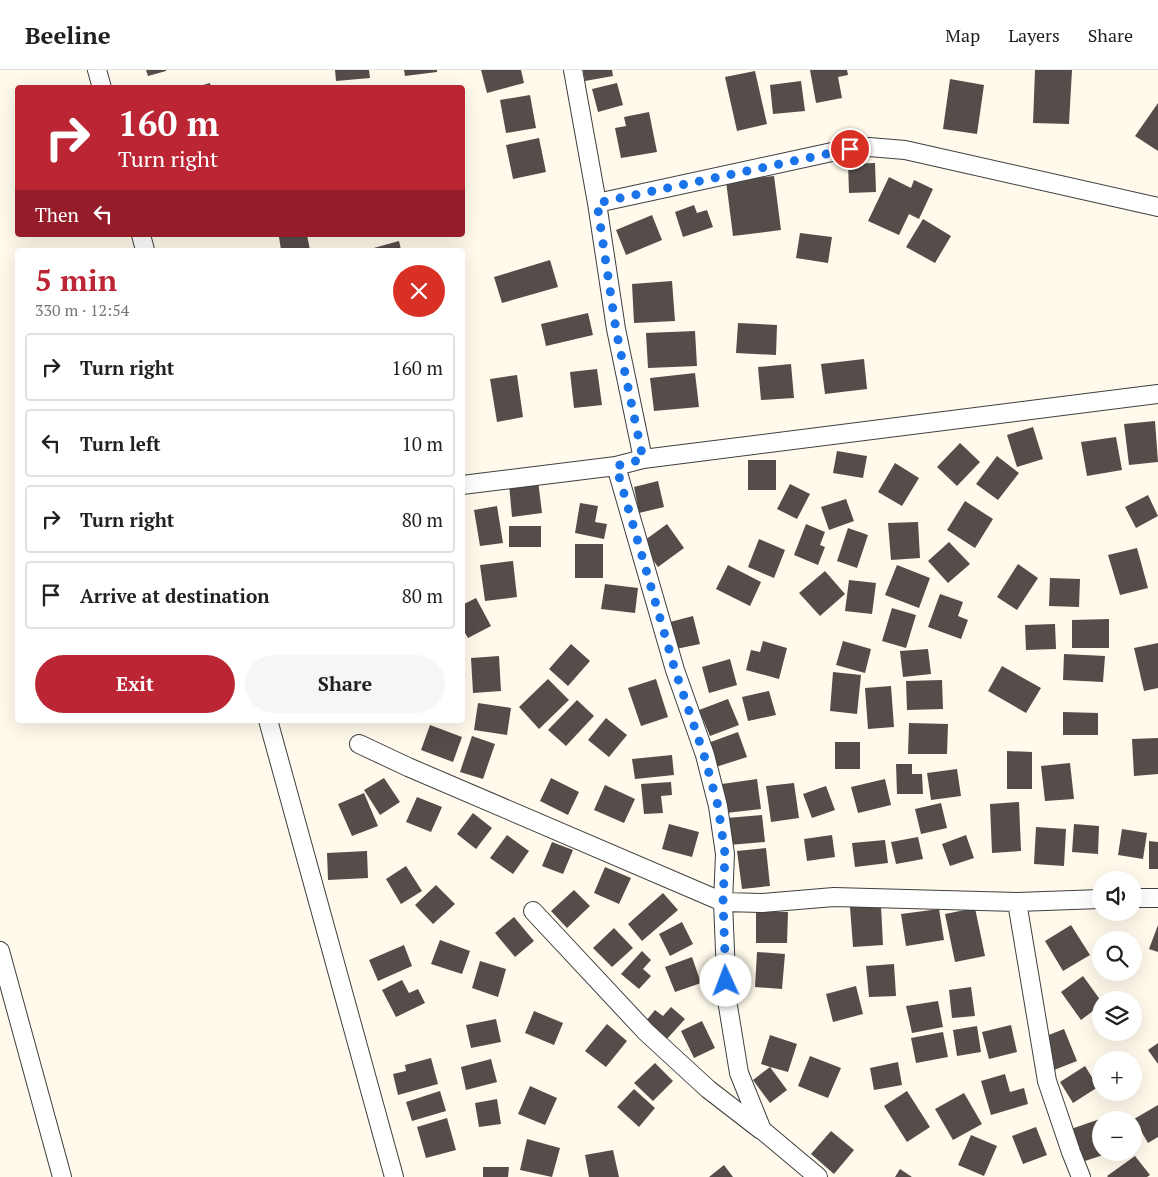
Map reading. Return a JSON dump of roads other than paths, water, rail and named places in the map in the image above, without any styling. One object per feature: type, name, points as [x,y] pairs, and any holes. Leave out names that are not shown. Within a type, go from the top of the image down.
[{"type":"street","points":[[97,70],[101,85]]},
{"type":"street","points":[[573,70],[597,203],[616,330],[643,459]]},
{"type":"street","points":[[597,203],[832,152],[868,147],[905,150],[1158,207]]},
{"type":"street","points":[[465,485],[616,466],[643,459],[1157,393]]},
{"type":"street","points":[[616,466],[675,670],[704,755],[718,806],[725,854],[723,902],[727,1000],[739,1073],[762,1130]]},
{"type":"street","points":[[269,723],[394,1177]]},
{"type":"street","points":[[359,744],[408,767],[723,902],[762,903],[834,897],[1017,902],[1092,899]]},
{"type":"street","points":[[1142,898],[1158,898]]},
{"type":"street","points":[[1017,902],[1047,1081],[1081,1177]]},
{"type":"street","points":[[533,911],[646,1032],[708,1089],[762,1130],[818,1177]]},
{"type":"street","points":[[0,951],[62,1177]]}]
